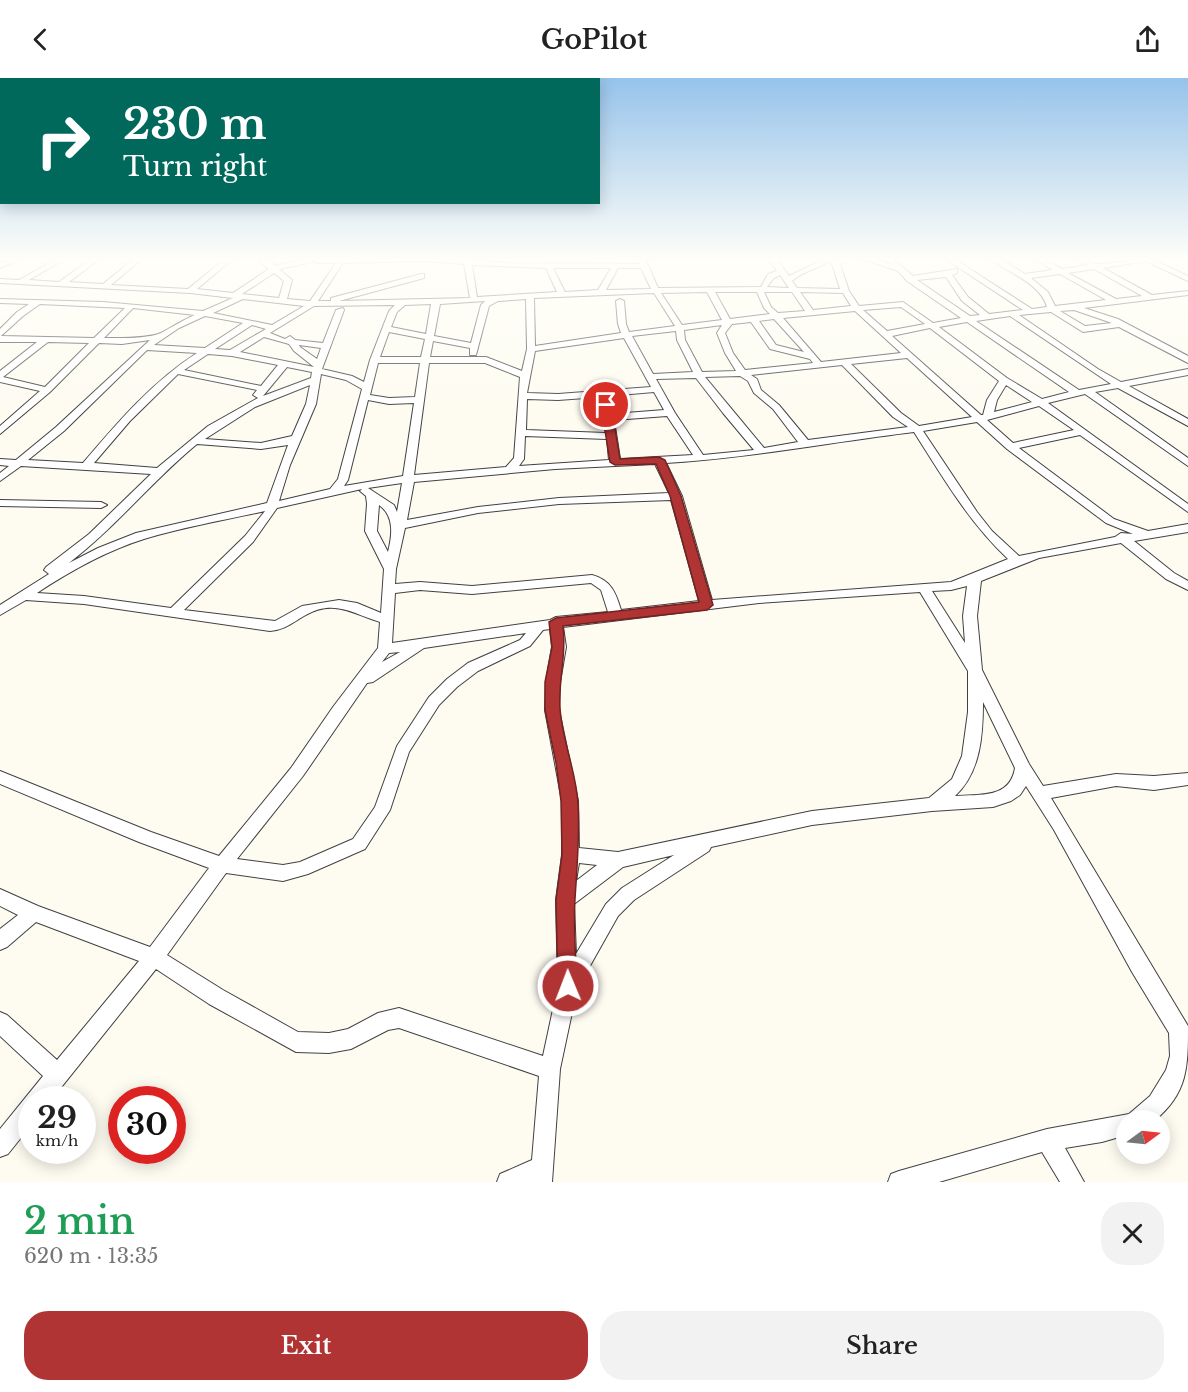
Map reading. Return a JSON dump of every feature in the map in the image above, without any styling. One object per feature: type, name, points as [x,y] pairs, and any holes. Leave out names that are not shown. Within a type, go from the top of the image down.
[{"type":"street","points":[[12,338],[0,334],[27,310]]},
{"type":"street","points":[[0,431],[47,390],[94,340],[127,310]]},
{"type":"street","points":[[161,310],[204,313],[277,327],[317,369]]},
{"type":"street","points":[[0,478],[20,464],[60,429],[145,347],[211,310]]},
{"type":"street","points":[[232,353],[304,310]]},
{"type":"street","points":[[174,612],[262,525],[276,499],[285,465],[310,404],[317,369],[327,346],[337,310]]},
{"type":"street","points":[[48,1086],[154,957],[222,865],[297,772],[338,711],[385,649],[390,569],[400,528],[420,400],[424,359],[435,310]]},
{"type":"street","points":[[472,359],[481,310]]},
{"type":"street","points":[[523,464],[522,396],[531,346],[531,310]]},
{"type":"street","points":[[621,310],[622,324],[627,336],[670,413],[700,458]]},
{"type":"street","points":[[669,310],[680,328],[679,333],[687,357],[721,406],[762,452]]},
{"type":"street","points":[[721,310],[728,323]]},
{"type":"street","points":[[769,310],[791,330],[820,366]]},
{"type":"street","points":[[809,310],[811,313]]},
{"type":"street","points":[[531,346],[842,310]]},
{"type":"street","points":[[858,310],[983,418],[1011,447],[1110,520],[1149,536]]},
{"type":"street","points":[[911,310],[1004,380],[1082,431],[1188,509]]},
{"type":"street","points":[[954,310],[1188,463]]},
{"type":"street","points":[[978,310],[988,317]]},
{"type":"street","points":[[1027,310],[1031,312]]},
{"type":"street","points":[[886,334],[968,319],[1048,310]]},
{"type":"street","points":[[1053,310],[1084,330],[1121,324]]},
{"type":"street","points":[[1080,310],[1121,324],[1188,360]]},
{"type":"street","points":[[349,483],[365,392],[374,360],[393,311]]},
{"type":"street","points":[[1012,314],[1095,371],[1188,423]]},
{"type":"street","points":[[754,320],[773,347],[813,357]]},
{"type":"street","points":[[86,466],[126,419],[176,371],[251,322]]},
{"type":"street","points":[[728,323],[721,333],[729,353],[742,373],[752,379],[757,391],[776,406],[805,444]]},
{"type":"street","points":[[386,329],[474,346]]},
{"type":"street","points":[[265,334],[278,340],[327,346]]},
{"type":"street","points":[[0,339],[158,340],[206,351],[232,353],[317,369],[349,378],[365,392],[388,401],[420,400]]},
{"type":"street","points":[[47,339],[0,377],[14,384],[47,390]]},
{"type":"street","points":[[122,341],[145,347]]},
{"type":"street","points":[[649,377],[742,373],[910,355]]},
{"type":"street","points":[[374,360],[472,359],[490,361],[524,375]]},
{"type":"street","points":[[845,363],[897,415],[917,429],[972,514],[988,534],[1016,559]]},
{"type":"street","points":[[250,407],[284,364]]},
{"type":"street","points":[[0,600],[76,551],[109,524],[160,471],[211,429],[317,369]]},
{"type":"street","points":[[176,371],[264,388]]},
{"type":"street","points":[[0,611],[102,551],[140,536],[276,499],[291,500],[334,491],[349,483],[509,470],[523,464],[700,458],[762,452],[838,438],[917,429],[983,418],[1082,392],[1188,372]]},
{"type":"street","points":[[983,418],[1004,380]]},
{"type":"street","points":[[522,396],[558,397],[656,389]]},
{"type":"street","points":[[603,393],[615,462]]},
{"type":"street","points":[[609,417],[670,413]]},
{"type":"street","points":[[1011,447],[1082,431]]},
{"type":"street","points":[[522,433],[611,436]]},
{"type":"street","points":[[197,441],[265,447],[284,445],[297,438]]},
{"type":"street","points":[[659,460],[676,496],[707,605]]},
{"type":"street","points":[[0,462],[160,471]]},
{"type":"street","points":[[349,483],[371,493],[390,507],[400,528]]},
{"type":"street","points":[[371,493],[373,504],[371,531],[390,569]]},
{"type":"street","points":[[400,528],[478,510],[559,501],[676,496]]},
{"type":"street","points":[[0,503],[101,505]]},
{"type":"street","points":[[1110,520],[1122,540],[1188,586]]},
{"type":"street","points":[[385,649],[548,624],[759,599],[951,586],[975,579],[1016,559],[1188,528]]},
{"type":"street","points":[[932,804],[959,782],[967,766],[975,719],[975,670],[971,648],[970,615],[975,579]]},
{"type":"street","points":[[390,589],[420,586],[472,590],[601,580],[616,615]]},
{"type":"street","points":[[924,589],[975,670],[1023,768],[1184,1039],[1179,1062],[1153,1110]]},
{"type":"street","points":[[22,596],[84,600],[276,626],[284,624],[301,611],[313,607],[350,603],[379,618],[387,619]]},
{"type":"street","points":[[508,1182],[542,1174],[550,1069],[568,986],[566,900],[570,855],[570,801],[552,710],[553,682],[559,647],[548,624]]},
{"type":"street","points":[[0,777],[145,837],[222,865],[283,873],[302,869],[359,843],[382,810],[402,750],[434,701],[452,683],[473,667],[525,643],[548,624]]},
{"type":"street","points":[[362,681],[425,643]]},
{"type":"street","points":[[570,855],[618,860],[812,818],[932,804],[993,800],[1014,790],[1021,781],[1023,768]]},
{"type":"street","points":[[1039,793],[1116,780],[1154,783],[1188,779]]},
{"type":"street","points":[[568,986],[612,910],[628,894],[710,841]]},
{"type":"street","points":[[566,900],[618,860]]},
{"type":"street","points":[[0,897],[33,913],[154,957],[216,997],[296,1042],[329,1043],[351,1039],[385,1020],[399,1018],[550,1069]]},
{"type":"street","points":[[0,940],[33,913]]},
{"type":"street","points":[[0,1022],[57,1074]]},
{"type":"street","points":[[0,1146],[18,1124]]},
{"type":"street","points":[[899,1182],[1047,1140],[1116,1127]]},
{"type":"street","points":[[1047,1140],[1073,1182]]},
{"type":"route","points":[[568,986],[566,900],[570,855],[570,801],[552,710],[553,682],[559,647],[556,622],[707,605],[676,496],[659,460],[615,462],[606,405]]}]
